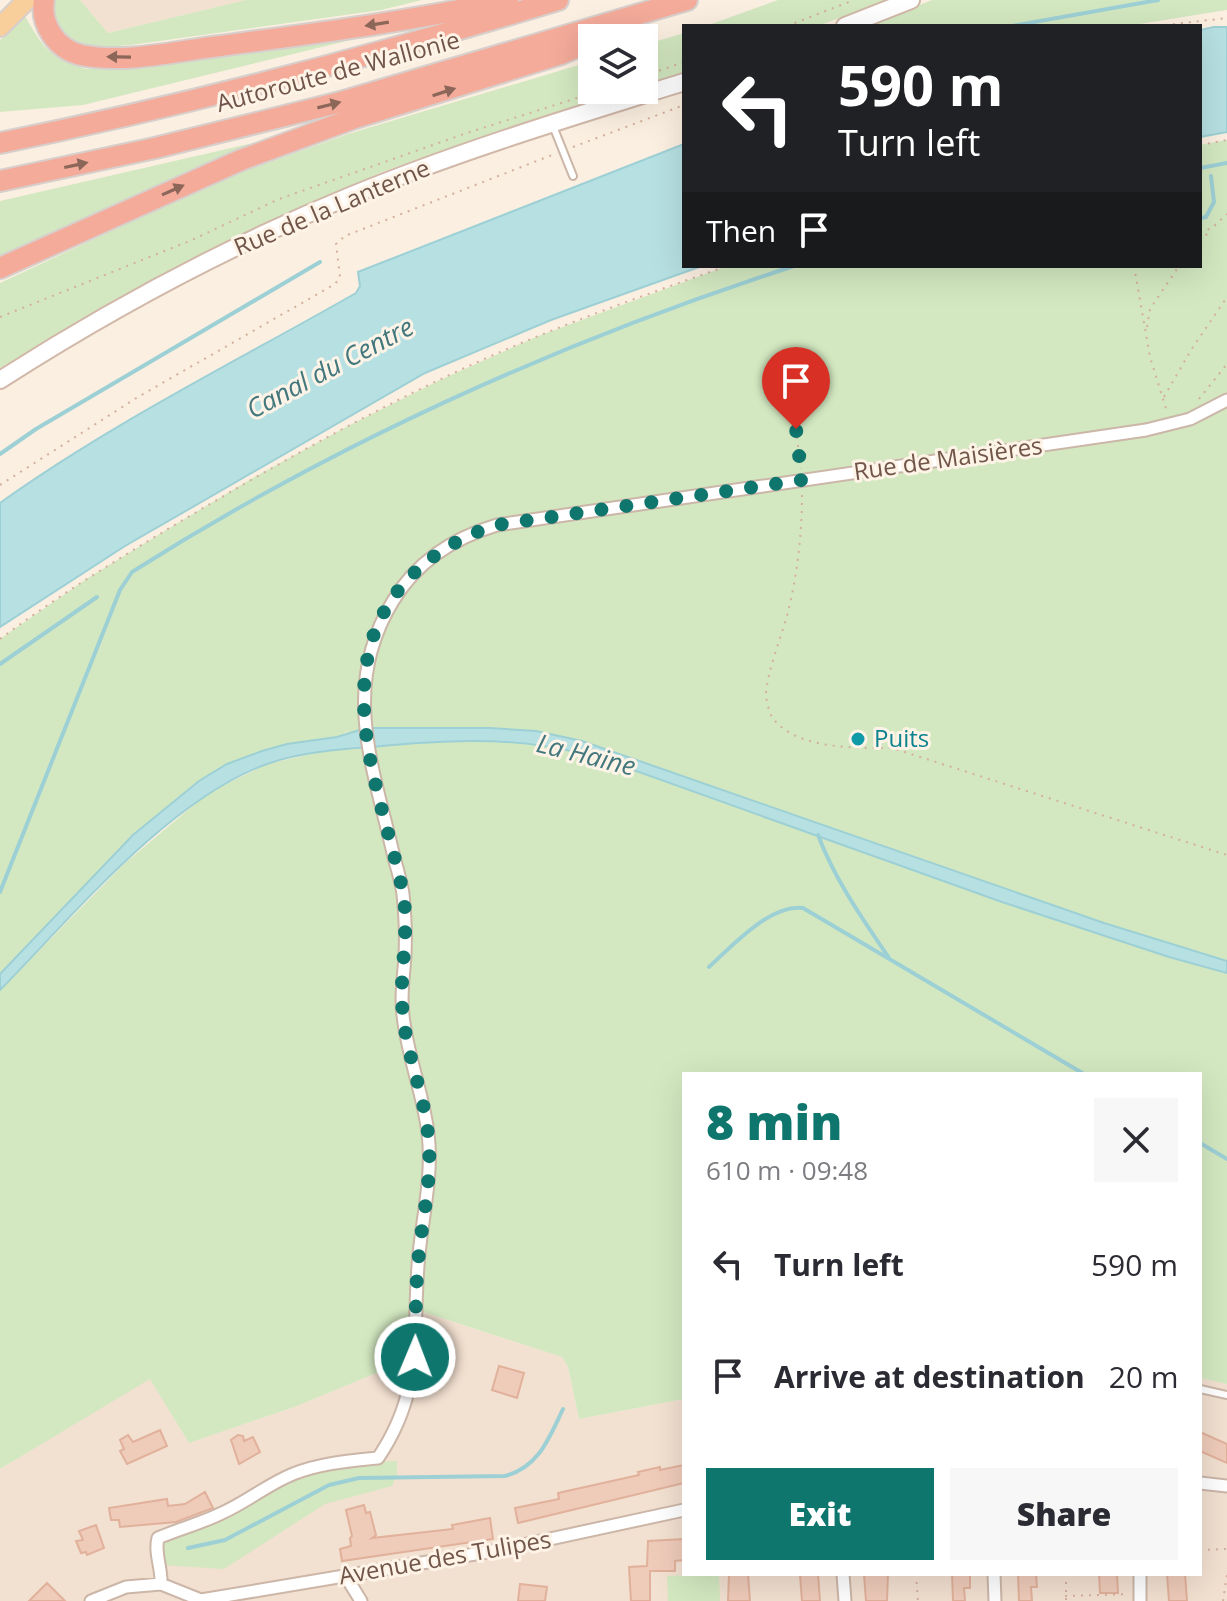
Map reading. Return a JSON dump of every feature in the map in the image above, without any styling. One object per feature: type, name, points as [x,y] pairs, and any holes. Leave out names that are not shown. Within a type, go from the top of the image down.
[{"type":"highway","points":[[44,0],[42,11],[47,27],[66,49],[79,54],[131,57],[399,21],[508,0]]},
{"type":"highway","name":"Autoroute de Wallonie","points":[[0,143],[326,67],[558,0]]},
{"type":"highway","points":[[632,24],[688,0]]},
{"type":"highway","name":"Autoroute de Wallonie","points":[[0,181],[155,148],[337,103],[688,0]]},
{"type":"highway","points":[[0,268],[241,160],[352,119],[578,47]]},
{"type":"main road","points":[[0,27],[27,0]]},
{"type":"main road","points":[[850,24],[911,0]]},
{"type":"main road","name":"Rue de la Lanterne","points":[[0,380],[123,306],[290,223],[439,162],[682,83]]},
{"type":"street","name":"Rue de Maisières","points":[[161,1584],[161,1565],[156,1546],[158,1538],[233,1508],[292,1474],[320,1464],[378,1458],[400,1419],[411,1380],[415,1357],[419,1256],[430,1162],[428,1130],[402,1013],[405,952],[402,891],[370,754],[365,722],[364,677],[370,647],[378,628],[408,579],[456,540],[497,525],[1171,425],[1227,400]]},
{"type":"street","points":[[1202,1483],[1227,1486]]},
{"type":"street","name":"Avenue des Tulipes","points":[[161,1584],[201,1601],[562,1538],[682,1510]]},
{"type":"street","points":[[345,1575],[361,1601]]},
{"type":"street","points":[[843,1576],[845,1601]]},
{"type":"street","points":[[994,1576],[995,1601]]},
{"type":"street","points":[[1140,1576],[1140,1598]]},
{"type":"street","points":[[91,1601],[126,1587],[161,1584]]},
{"type":"lane","points":[[552,123],[573,176]]},
{"type":"lane","points":[[1202,1389],[1227,1395]]},
{"type":"path","points":[[792,24],[854,0]]},
{"type":"path","points":[[1174,24],[1227,18]]},
{"type":"path","points":[[658,71],[682,63]]},
{"type":"path","points":[[0,317],[178,246],[279,199],[578,98]]},
{"type":"path","points":[[0,485],[138,397],[335,284],[340,277],[336,244],[345,236],[682,106]]},
{"type":"path","points":[[1202,145],[1227,140]]},
{"type":"path","points":[[1202,239],[1227,214]]},
{"type":"path","points":[[1202,231],[1212,228]]},
{"type":"path","points":[[0,639],[140,546],[251,479],[361,420],[536,337],[722,268]]},
{"type":"path","points":[[1134,268],[1150,357],[1171,425]]},
{"type":"path","points":[[1146,332],[1150,309],[1178,268]]},
{"type":"path","points":[[1164,397],[1185,359],[1227,297]]},
{"type":"path","points":[[1199,398],[1227,364]]},
{"type":"path","points":[[796,429],[802,480],[802,527],[790,602],[766,695],[771,715],[781,725],[798,737],[843,748],[892,748],[1227,855]]},
{"type":"path","points":[[1202,1550],[1227,1549]]},
{"type":"path","points":[[1225,1600],[1227,1574]]},
{"type":"path","points":[[916,1576],[918,1601]]},
{"type":"path","points":[[1066,1576],[1066,1599],[1140,1598]]},
{"type":"shaded area","points":[[80,0],[246,0],[108,33]]},
{"type":"shaded area","points":[[416,1310],[562,1357],[568,1367],[579,1419],[682,1399],[682,1576],[1202,1576],[1202,1378],[1227,1384],[1227,1601],[0,1601],[0,1469],[150,1378],[189,1443],[297,1406],[415,1357]]},
{"type":"green space","points":[[53,0],[80,0],[108,33],[246,0],[422,0],[381,10],[102,47],[77,44],[68,38],[60,30]]},
{"type":"green space","points":[[778,0],[887,0],[823,24],[712,24]]},
{"type":"green space","points":[[932,0],[1227,0],[1227,10],[1140,24],[871,24]]},
{"type":"green space","points":[[25,16],[37,37],[55,56],[86,69],[357,34],[359,38],[83,105],[0,112],[0,40]]},
{"type":"green space","points":[[682,34],[682,73],[658,80],[658,41]]},
{"type":"green space","points":[[578,65],[578,104],[584,104],[382,172],[299,209],[126,295],[0,368],[0,283],[225,178],[348,134]]},
{"type":"green space","points":[[1227,140],[1227,1384],[1202,1378],[1202,1072],[682,1072],[682,1399],[579,1419],[568,1367],[562,1357],[417,1310],[415,1357],[297,1406],[189,1443],[150,1379],[0,1469],[0,990],[124,864],[196,803],[218,788],[267,764],[329,750],[349,731],[337,737],[262,751],[227,764],[199,781],[133,835],[0,974],[0,639],[88,578],[163,532],[348,426],[536,337],[722,268],[1202,268],[1202,145]]},
{"type":"green space","points":[[253,143],[255,147],[0,261],[0,201]]},
{"type":"green space","points":[[397,1461],[397,1474],[392,1486],[325,1504],[224,1569],[161,1565],[158,1538],[320,1464]]},
{"type":"green space","points":[[667,1576],[719,1576],[720,1601],[668,1601]]},
{"type":"water","points":[[1227,27],[1227,132],[1202,137],[1202,30]]},
{"type":"water","name":"Canal du Centre","points":[[682,145],[682,268],[696,268],[551,320],[425,373],[125,546],[0,627],[0,503],[130,419],[356,293],[360,286],[358,272]]},
{"type":"water","points":[[366,728],[490,728],[536,731],[582,741],[1104,923],[1227,961],[1227,973],[1002,902],[597,757],[525,743],[468,741],[313,753],[267,764],[230,781],[158,832],[90,896],[0,990],[0,974],[133,835],[199,781],[227,764],[262,751],[337,737]]},
{"type":"building","points":[[499,1366],[524,1373],[517,1398],[492,1390]]},
{"type":"building","points":[[160,1430],[167,1446],[127,1464],[120,1451],[124,1449],[120,1440],[128,1435],[133,1442]]},
{"type":"building","points":[[1202,1433],[1227,1444],[1227,1463],[1202,1452]]},
{"type":"building","points":[[238,1435],[243,1436],[244,1441],[253,1437],[260,1452],[239,1464],[231,1440]]},
{"type":"building","points":[[682,1465],[682,1483],[518,1523],[515,1508],[559,1499],[558,1493],[639,1475],[638,1472],[660,1467],[660,1470]]},
{"type":"building","points":[[205,1492],[213,1508],[176,1522],[120,1527],[119,1520],[111,1520],[109,1508],[167,1499],[168,1506],[185,1504]]},
{"type":"building","points":[[364,1505],[366,1513],[370,1512],[376,1535],[372,1538],[453,1529],[452,1525],[490,1518],[493,1539],[342,1561],[340,1549],[351,1546],[352,1536],[346,1510]]},
{"type":"building","points":[[96,1525],[104,1548],[87,1555],[86,1552],[81,1553],[76,1541],[83,1540],[79,1531]]},
{"type":"building","points":[[682,1539],[682,1560],[675,1561],[675,1571],[650,1571],[650,1601],[631,1601],[629,1567],[647,1566],[648,1541]]},
{"type":"building","points":[[729,1576],[748,1576],[750,1601],[728,1601]]},
{"type":"building","points":[[800,1576],[818,1576],[820,1601],[802,1601]]},
{"type":"building","points":[[864,1576],[888,1576],[887,1601],[866,1601]]},
{"type":"building","points":[[952,1576],[970,1576],[970,1588],[964,1588],[965,1601],[953,1601]]},
{"type":"building","points":[[1018,1576],[1036,1576],[1037,1587],[1031,1587],[1032,1601],[1019,1601]]},
{"type":"building","points":[[1099,1576],[1117,1576],[1118,1593],[1100,1593]]},
{"type":"building","points":[[1167,1576],[1185,1576],[1187,1601],[1169,1601]]},
{"type":"building","points":[[47,1583],[65,1601],[29,1601]]},
{"type":"building","points":[[520,1584],[547,1587],[545,1601],[518,1601]]},
{"type":"waterway","points":[[1023,24],[1158,0]]},
{"type":"waterway","points":[[1202,168],[1227,163]]},
{"type":"waterway","points":[[1202,218],[1206,217],[1214,202],[1211,176]]},
{"type":"waterway","points":[[0,454],[36,429],[320,262]]},
{"type":"waterway","points":[[0,892],[120,590],[132,572],[289,480],[453,398],[622,327],[788,268]]},
{"type":"waterway","points":[[0,664],[97,597]]},
{"type":"waterway","points":[[818,835],[841,883],[889,958]]},
{"type":"waterway","points":[[709,967],[765,919],[790,909],[803,908],[1081,1072]]},
{"type":"waterway","points":[[1202,1144],[1227,1159]]},
{"type":"waterway","points":[[188,1548],[225,1540],[329,1485],[359,1478],[505,1476],[517,1472],[542,1450],[563,1409]]},
{"type":"place","name":"Puits","points":[[858,739]]},
{"type":"route","points":[[415,1357],[419,1256],[430,1162],[428,1130],[402,1013],[405,952],[402,891],[365,722],[364,677],[370,647],[397,593],[408,579],[456,540],[497,525],[802,480],[796,429]]},
{"type":"water label","name":"La Haine","points":[[586,755]]}]
